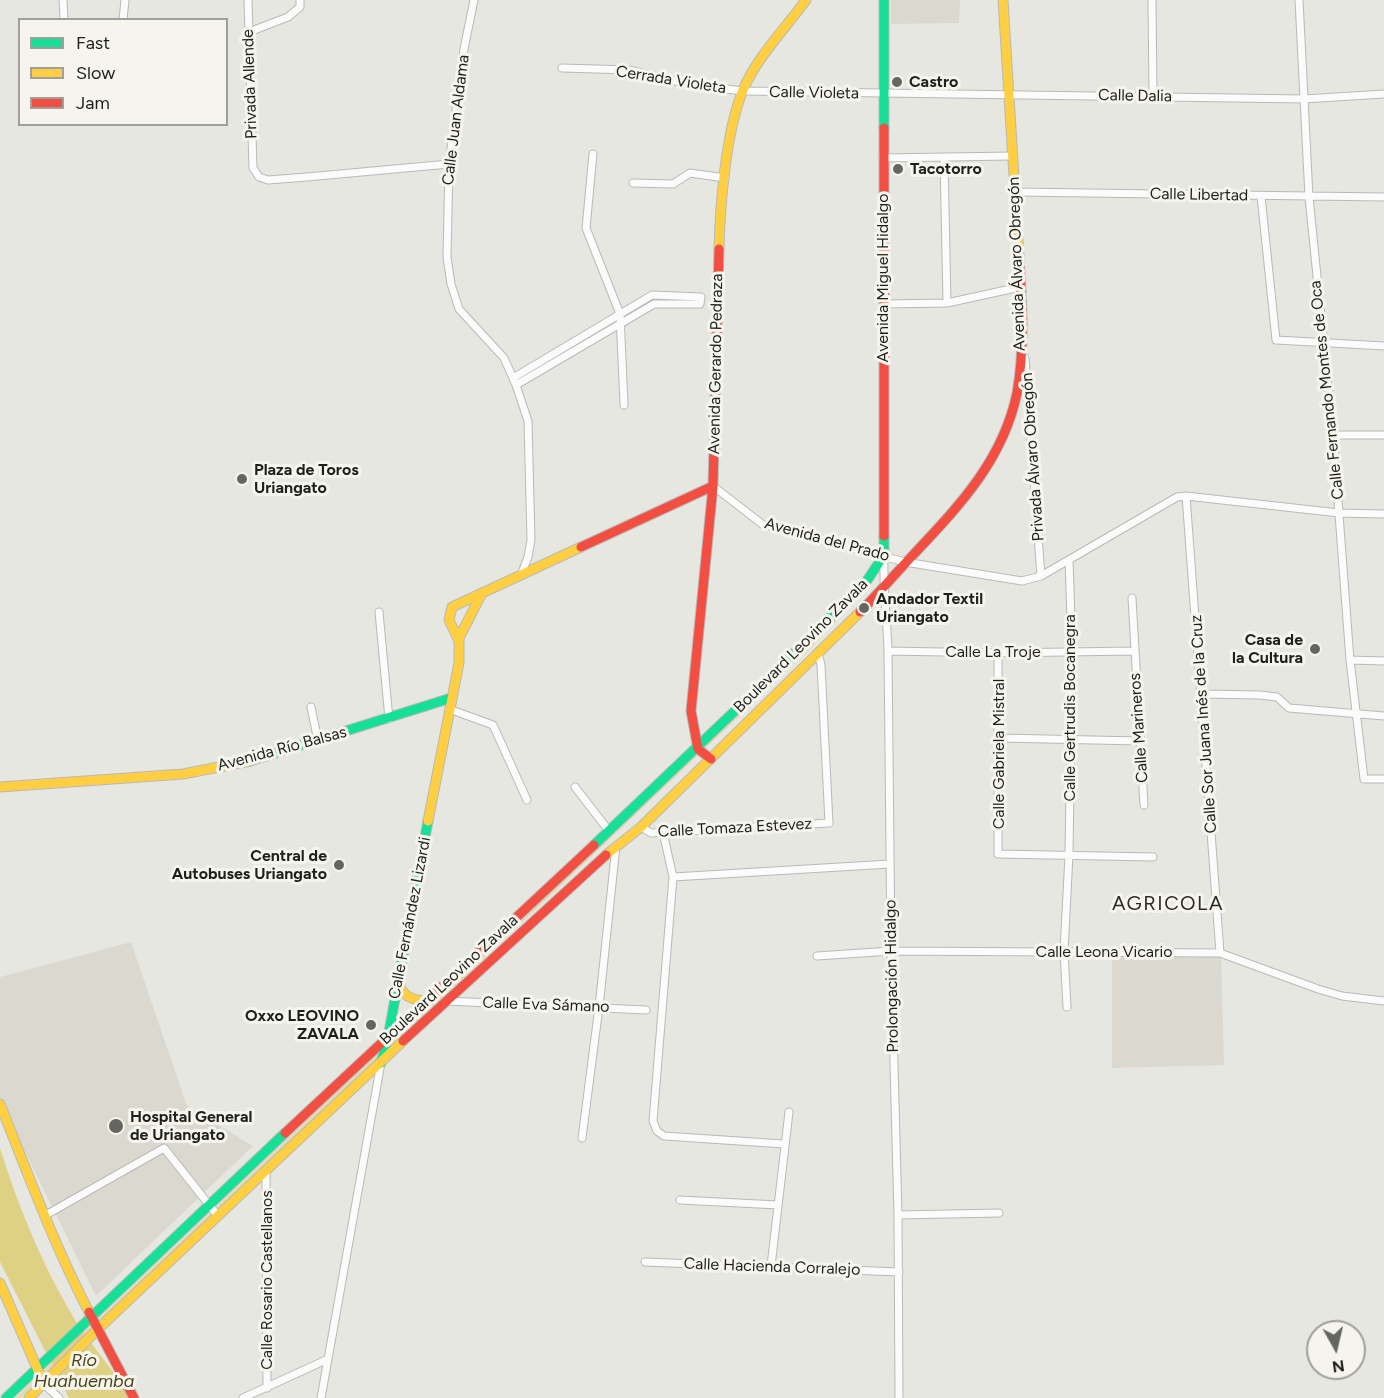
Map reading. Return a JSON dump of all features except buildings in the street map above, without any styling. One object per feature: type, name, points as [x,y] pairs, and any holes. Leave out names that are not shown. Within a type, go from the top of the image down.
[{"type":"main road","name":"Avenida Gerardo Pedraza","points":[[698,748],[691,711],[713,486],[718,240],[732,128],[743,91],[755,68],[806,0]]},
{"type":"main road","name":"Avenida Miguel Hidalgo","points":[[884,0],[884,555]]},
{"type":"main road","name":"Avenida Álvaro Obregón","points":[[905,562],[967,498],[999,448],[1014,406],[1024,338],[1003,0]]},
{"type":"main road","points":[[481,595],[459,638],[451,628],[448,619],[452,607],[713,486]]},
{"type":"main road","name":"Boulevard Leovino Zavala","points":[[6,1398],[426,1001],[698,748],[866,582],[884,555]]},
{"type":"main road","name":"Boulevard Leovino Zavala","points":[[29,1398],[436,1010],[616,846],[641,826],[883,589],[905,562]]},
{"type":"main road","name":"Calle Fernández Lizardi","points":[[381,1063],[388,1037],[460,661],[459,638]]},
{"type":"main road","points":[[794,655],[805,666]]},
{"type":"main road","name":"Avenida Río Balsas","points":[[0,787],[183,774],[250,761],[452,698]]},
{"type":"main road","points":[[698,748],[711,759]]},
{"type":"main road","points":[[398,979],[399,989],[404,996],[418,1002],[426,1001],[436,1010]]},
{"type":"main road","points":[[0,1104],[44,1216],[95,1333],[134,1398]]},
{"type":"main road","points":[[0,1283],[47,1381]]},
{"type":"street","points":[[63,0],[64,18]]},
{"type":"street","points":[[123,18],[125,0]]},
{"type":"street","name":"Privada Allende","points":[[248,0],[253,168],[259,177],[268,180],[449,164]]},
{"type":"street","points":[[249,32],[288,17],[300,7],[300,0]]},
{"type":"street","name":"Calle Juan Aldama","points":[[474,0],[464,49],[449,164],[447,257],[451,284],[459,309],[504,358],[528,421],[531,540],[528,557],[520,575]]},
{"type":"street","points":[[1152,0],[1153,96]]},
{"type":"street","name":"Calle Fernando Montes de Oca","points":[[1299,0],[1309,197],[1333,435],[1350,660],[1364,778],[1384,779]]},
{"type":"street","name":"Cerrada Violeta","points":[[562,68],[629,70],[692,85],[743,91]]},
{"type":"street","name":"Calle Violeta","points":[[743,91],[885,94]]},
{"type":"street","name":"Calle Dalia","points":[[885,94],[1304,99],[1384,94]]},
{"type":"street","points":[[593,154],[586,228],[620,314],[624,405]]},
{"type":"street","points":[[884,158],[1012,156]]},
{"type":"street","points":[[944,157],[946,303]]},
{"type":"street","points":[[633,183],[673,184],[690,173],[725,178]]},
{"type":"street","name":"Calle Libertad","points":[[1015,192],[1384,197]]},
{"type":"street","points":[[1261,196],[1276,340],[1384,346]]},
{"type":"street","points":[[883,304],[946,303],[1020,287]]},
{"type":"street","points":[[652,295],[701,297],[700,304],[654,304],[515,382],[652,295]]},
{"type":"street","name":"Privada Álvaro Obregón","points":[[1024,338],[1041,576]]},
{"type":"street","points":[[1333,435],[1384,435]]},
{"type":"street","name":"Avenida del Prado","points":[[713,486],[762,524],[905,562],[1022,581],[1041,576],[1178,497],[1186,496]]},
{"type":"street","points":[[1186,496],[1339,513],[1384,514]]},
{"type":"street","name":"Calle Sor Juana Inés de la Cruz","points":[[1186,496],[1220,953]]},
{"type":"street","name":"Prolongación Hidalgo","points":[[884,555],[883,589],[887,609],[888,651],[891,951],[899,1272],[899,1398]]},
{"type":"street","name":"Calle Gertrudis Bocanegra","points":[[1067,1008],[1064,951],[1069,855],[1072,651],[1069,560]]},
{"type":"street","name":"Calle Marineros","points":[[1132,598],[1144,805]]},
{"type":"street","points":[[379,612],[388,719]]},
{"type":"street","name":"Calle La Troje","points":[[888,651],[998,653],[1134,651]]},
{"type":"street","name":"Calle Tomaza Estevez","points":[[641,826],[651,833],[829,823],[821,665],[818,653]]},
{"type":"street","name":"Calle Gabriela Mistral","points":[[998,653],[998,854],[1069,855]]},
{"type":"street","points":[[1350,660],[1384,661]]},
{"type":"street","points":[[1202,694],[1260,694],[1277,697],[1289,708],[1384,716]]},
{"type":"street","points":[[311,707],[318,741]]},
{"type":"street","points":[[449,710],[493,725],[527,800]]},
{"type":"street","points":[[999,738],[1140,741]]},
{"type":"street","points":[[575,787],[609,831]]},
{"type":"street","points":[[663,832],[673,877],[653,1121],[657,1131],[664,1136],[784,1144]]},
{"type":"street","points":[[582,1138],[600,1007],[616,846]]},
{"type":"street","points":[[1069,855],[1153,857]]},
{"type":"street","points":[[673,877],[890,864]]},
{"type":"street","name":"Calle Leona Vicario","points":[[817,956],[891,951],[1220,953],[1318,989],[1342,996],[1384,1001]]},
{"type":"street","name":"Calle Eva Sámano","points":[[446,1001],[646,1010]]},
{"type":"street","name":"Calle Fernández Lizardi","points":[[321,1398],[381,1063]]},
{"type":"street","points":[[771,1266],[789,1112]]},
{"type":"street","points":[[44,1216],[164,1148],[218,1216]]},
{"type":"street","name":"Calle Rosario Castellanos","points":[[266,1172],[267,1388]]},
{"type":"street","points":[[680,1200],[778,1205]]},
{"type":"street","points":[[898,1215],[999,1213]]},
{"type":"street","name":"Calle Hacienda Corralejo","points":[[645,1262],[899,1272]]},
{"type":"street","points":[[243,1398],[328,1359]]},
{"type":"street","points":[[47,1381],[59,1398]]},
{"type":"shaded area","points":[[891,0],[960,0],[959,23],[891,24]]},
{"type":"shaded area","points":[[870,582],[870,585],[812,647],[21,1398],[15,1398],[621,822]]},
{"type":"shaded area","name":"Hospital General de Uriangato","points":[[131,942],[187,1106],[253,1146],[96,1296],[0,1101],[0,977]]},
{"type":"shaded area","points":[[1112,949],[1221,951],[1224,1065],[1112,1068]]},
{"type":"water","name":"Río Huahuemba","points":[[0,1148],[30,1230],[57,1289],[90,1342],[130,1398],[69,1398],[0,1262]]},
{"type":"traffic: fast","points":[[884,0],[884,128]]},
{"type":"traffic: fast","points":[[594,845],[866,582],[884,555],[884,536]]},
{"type":"traffic: fast","points":[[250,761],[451,698]]},
{"type":"traffic: fast","points":[[381,1063],[388,1037],[428,821]]},
{"type":"traffic: fast","points":[[6,1398],[285,1133]]},
{"type":"traffic: slow","points":[[719,249],[725,168],[737,107],[756,66],[806,0]]},
{"type":"traffic: slow","points":[[1003,0],[1019,257]]},
{"type":"traffic: slow","points":[[428,821],[459,663],[459,641],[449,620],[452,607],[581,547]]},
{"type":"traffic: slow","points":[[459,638],[481,595]]},
{"type":"traffic: slow","points":[[606,855],[641,827],[860,612]]},
{"type":"traffic: slow","points":[[0,787],[183,774],[250,761]]},
{"type":"traffic: slow","points":[[398,979],[405,994],[428,1002]]},
{"type":"traffic: slow","points":[[29,1398],[97,1330],[403,1041]]},
{"type":"traffic: slow","points":[[0,1104],[53,1235],[89,1312]]},
{"type":"traffic: slow","points":[[0,1283],[44,1384]]},
{"type":"traffic: jam","points":[[884,128],[884,536]]},
{"type":"traffic: jam","points":[[711,759],[698,749],[691,711],[713,486],[719,249]]},
{"type":"traffic: jam","points":[[860,612],[962,501],[977,482],[1001,440],[1010,418],[1020,376],[1022,325],[1019,257]]},
{"type":"traffic: jam","points":[[581,547],[713,486]]},
{"type":"traffic: jam","points":[[285,1133],[594,845]]},
{"type":"traffic: jam","points":[[403,1041],[606,855]]},
{"type":"traffic: jam","points":[[89,1312],[134,1398]]},
{"type":"place","name":"Castro","points":[[897,82]]},
{"type":"place","name":"Tacotorro","points":[[898,169]]},
{"type":"place","name":"Plaza de Toros Uriangato","points":[[242,479]]},
{"type":"place","name":"Andador Textil Uriangato","points":[[864,608]]},
{"type":"place","name":"Casa de la Cultura","points":[[1315,649]]},
{"type":"place","name":"Central de Autobuses Uriangato","points":[[339,865]]},
{"type":"place","name":"Oxxo LEOVINO ZAVALA","points":[[371,1025]]},
{"type":"place","name":"Hospital General de Uriangato","points":[[116,1126]]},
{"type":"district","name":"AGRICOLA","points":[[1168,904]]}]
